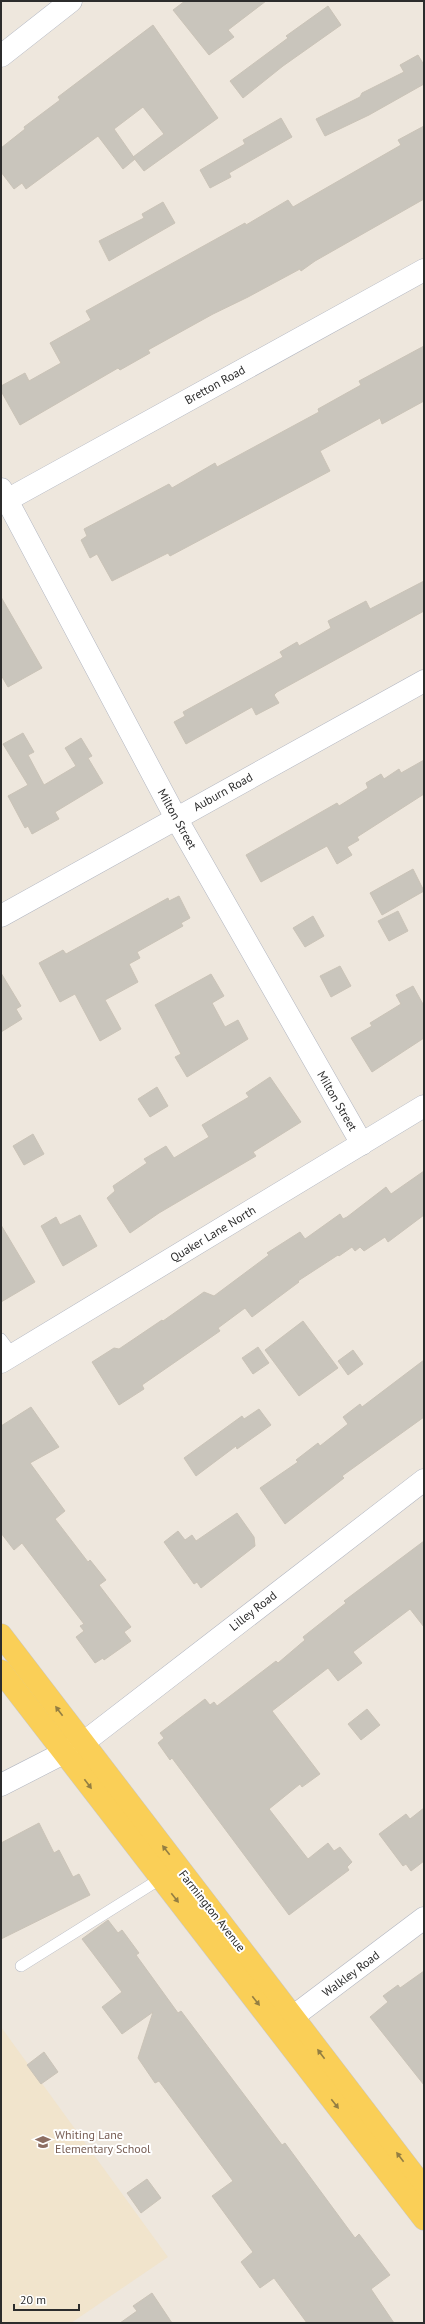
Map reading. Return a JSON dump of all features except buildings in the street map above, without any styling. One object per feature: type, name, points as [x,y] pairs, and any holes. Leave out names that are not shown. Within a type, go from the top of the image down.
[{"type":"main road","name":"Farmington Avenue","points":[[1,1635],[83,1742],[424,2219]]},
{"type":"main road","name":"Farmington Avenue","points":[[1,1671],[160,1879],[285,2023],[424,2188]]},
{"type":"street","points":[[1,56],[71,1]]},
{"type":"street","name":"Bretton Road","points":[[4,495],[424,270]]},
{"type":"street","name":"Milton Street","points":[[4,495],[176,818],[362,1144]]},
{"type":"street","name":"Auburn Road","points":[[1,916],[424,681]]},
{"type":"street","name":"Quaker Lane North","points":[[5,1352],[362,1144],[424,1106]]},
{"type":"street","name":"Lilley Road","points":[[1,1785],[83,1742],[424,1480]]},
{"type":"street","name":"Walkley Road","points":[[285,2023],[424,1918]]},
{"type":"lane","points":[[20,1966],[160,1879]]},
{"type":"shaded area","name":"Whiting Lane Elementary School","points":[[1,2027],[168,2257],[71,2323],[1,2323]]},
{"type":"place","name":"Whiting Lane Elementary School","points":[[43,2142]]}]
